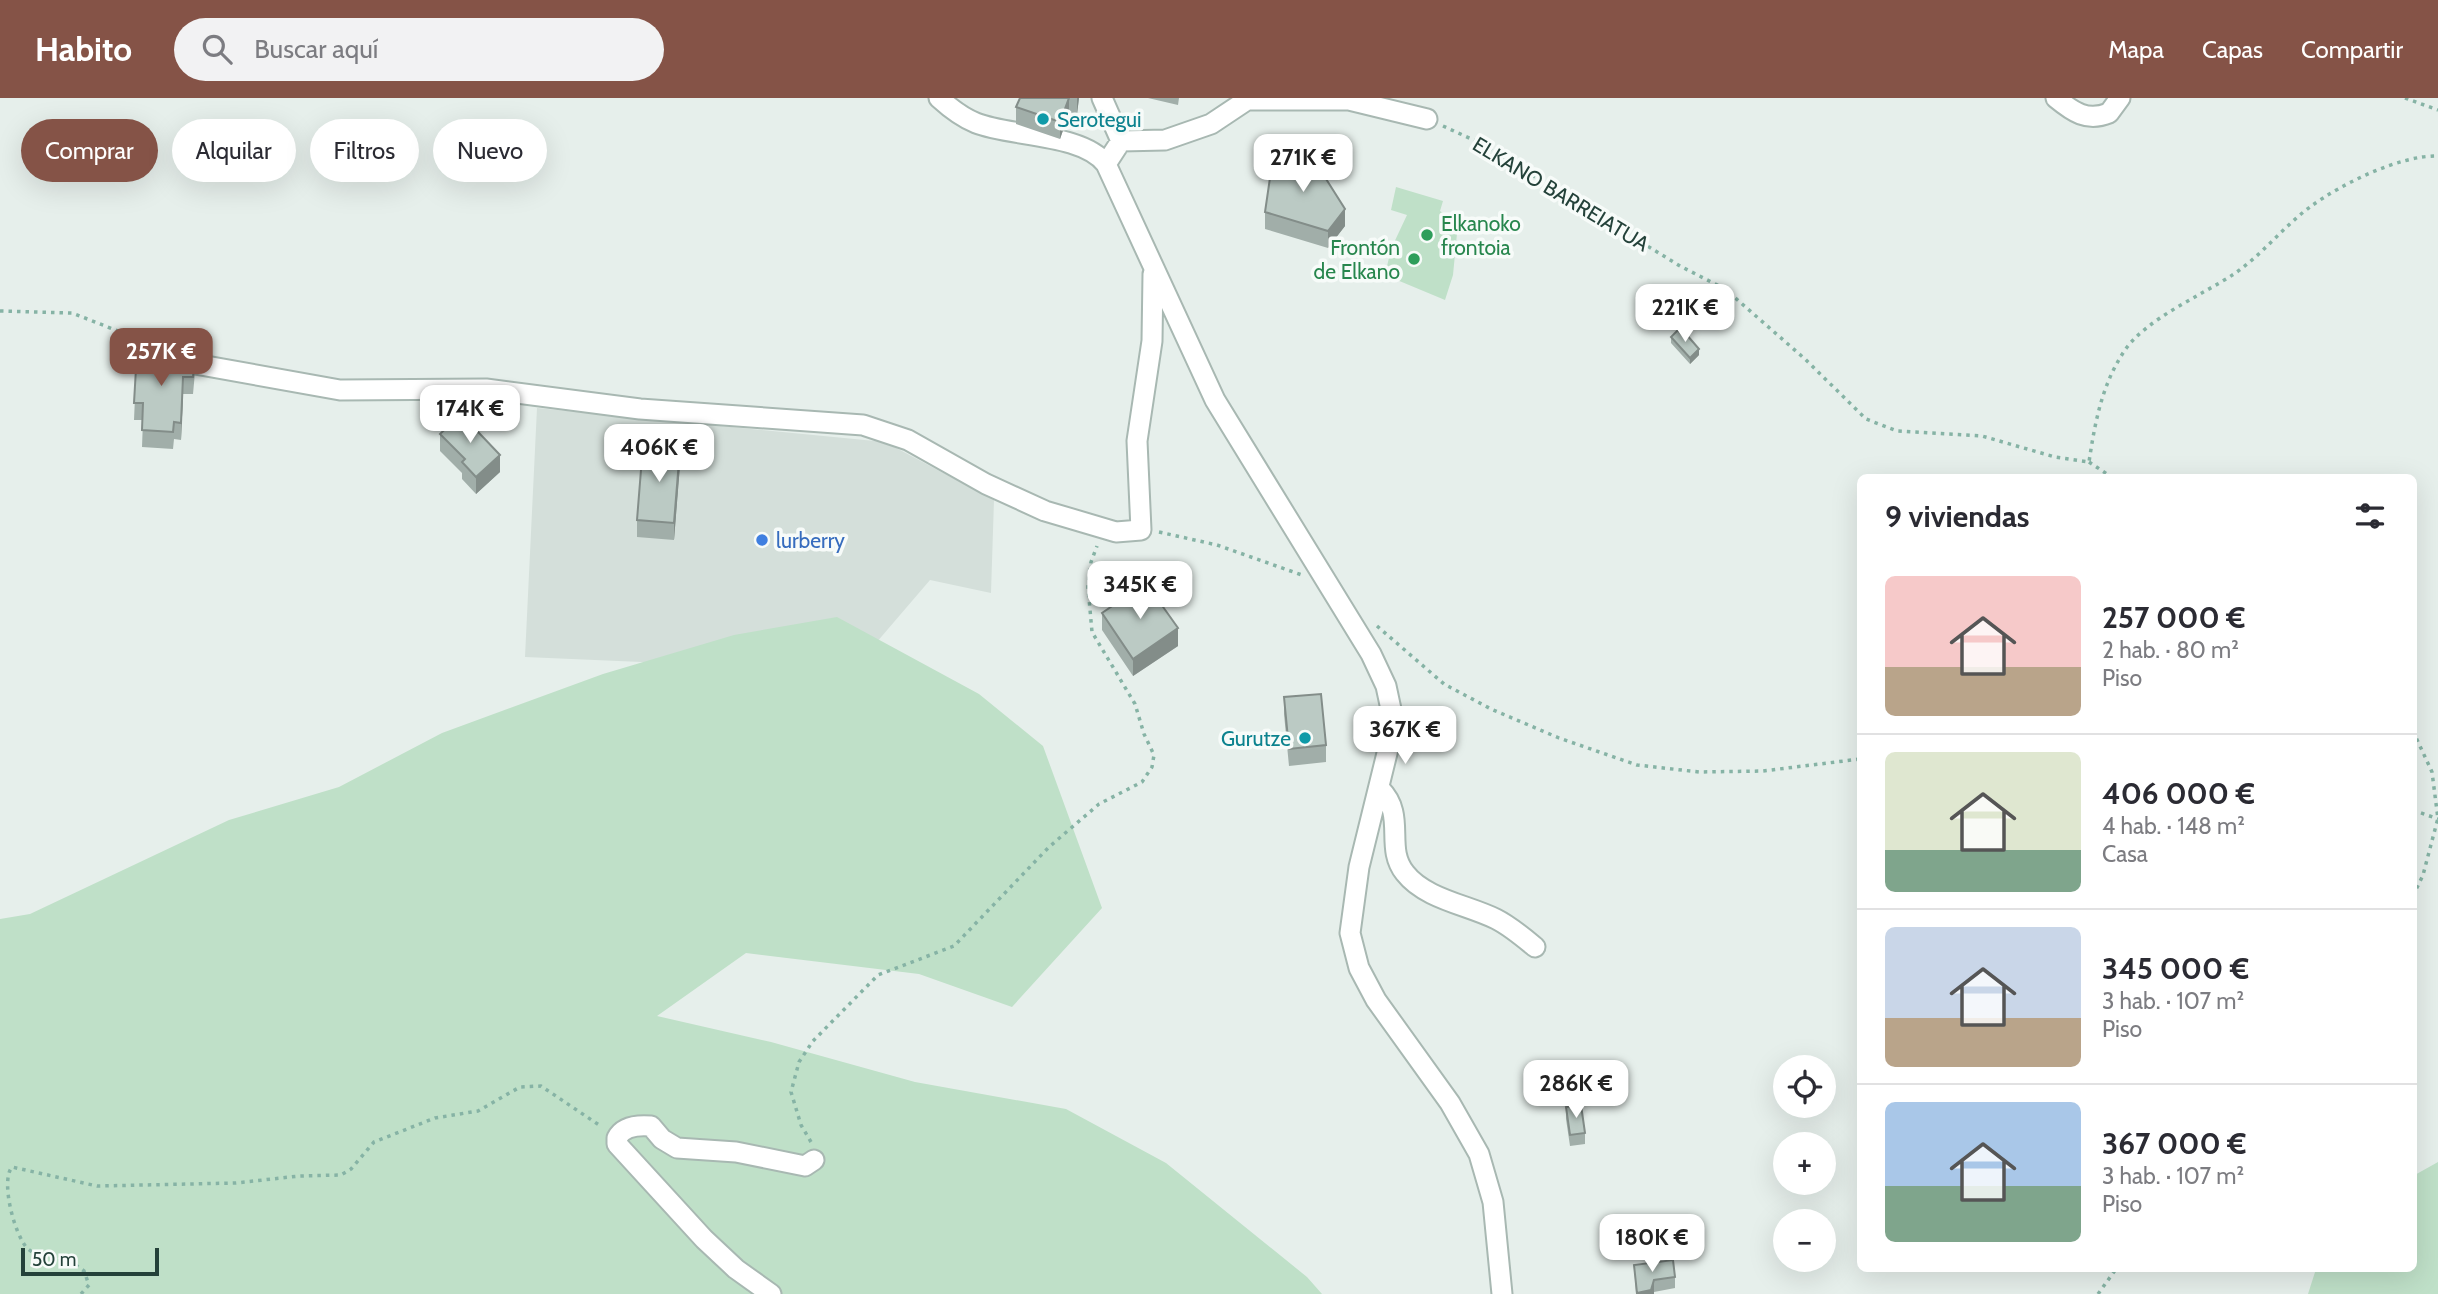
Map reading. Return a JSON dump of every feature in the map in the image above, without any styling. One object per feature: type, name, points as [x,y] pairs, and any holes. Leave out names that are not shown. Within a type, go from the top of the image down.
[{"type":"street","points":[[939,98],[957,114],[976,123],[1072,144],[1101,158],[1106,164],[1215,400],[1371,654],[1390,703],[1391,737],[1353,896],[1350,925],[1353,944],[1359,968],[1376,1000],[1450,1103],[1479,1154],[1495,1216],[1502,1294]]},
{"type":"street","points":[[1102,98],[1121,141]]},
{"type":"street","points":[[2056,98],[2077,114],[2089,118],[2109,113],[2120,98]]},
{"type":"street","points":[[1121,141],[1165,140],[1210,124],[1248,99],[1349,100],[1427,119]]},
{"type":"street","points":[[1106,164],[1121,141]]},
{"type":"street","points":[[155,347],[195,364],[340,390],[486,389],[640,409],[863,425],[919,445],[1014,498],[1104,530],[1128,532],[1141,530],[1137,441],[1152,341],[1153,265]]},
{"type":"street","points":[[1380,789],[1388,796],[1394,811],[1396,852],[1407,876],[1433,894],[1499,921],[1535,947]]},
{"type":"street","points":[[771,1294],[736,1269],[704,1239],[652,1178],[617,1144],[617,1138],[622,1131],[637,1125],[651,1126],[662,1139],[677,1148],[736,1152],[805,1166],[814,1160]]},
{"type":"path","points":[[2405,98],[2438,110]]},
{"type":"path","name":"ELKANO BARREIATUA","points":[[1427,119],[1478,142],[1680,266],[1725,289],[1805,359],[1866,419],[1897,431],[1982,436],[2055,457],[2090,462]]},
{"type":"path","points":[[2107,474],[2090,462],[2095,424],[2107,381],[2126,348],[2188,301],[2235,273],[2311,206],[2377,170],[2425,156],[2438,156]]},
{"type":"path","points":[[0,311],[72,313],[155,347]]},
{"type":"path","points":[[814,1160],[816,1153],[797,1116],[791,1092],[799,1062],[813,1041],[878,975],[954,946],[1049,848],[1099,804],[1142,782],[1152,767],[1154,755],[1143,734],[1135,704],[1098,646],[1090,620],[1091,562],[1104,530]]},
{"type":"path","points":[[1141,530],[1217,545],[1312,579],[1334,595]]},
{"type":"path","points":[[1373,623],[1444,684],[1491,709],[1559,738],[1637,765],[1699,772],[1763,771],[1857,759]]},
{"type":"path","points":[[2417,740],[2432,772],[2438,819],[2417,888]]},
{"type":"path","points":[[2417,811],[2438,819]]},
{"type":"path","points":[[81,1294],[89,1285],[83,1271],[65,1257],[43,1258],[26,1248],[4,1194],[7,1171],[12,1167],[97,1186],[236,1183],[299,1176],[341,1175],[351,1169],[374,1142],[435,1118],[478,1111],[520,1087],[541,1086],[597,1125],[622,1131]]},
{"type":"path","points":[[2098,1294],[2114,1272]]},
{"type":"shaded area","name":"lurberry","points":[[537,408],[885,442],[994,500],[991,593],[930,580],[852,671],[525,657]]},
{"type":"green space","name":"Elkanoko frontoia","points":[[1396,187],[1443,201],[1440,211],[1458,223],[1453,275],[1445,300],[1385,275],[1391,249],[1407,215],[1391,210]]},
{"type":"green space","points":[[837,617],[979,694],[1043,746],[1102,908],[1012,1007],[919,974],[746,953],[657,1016],[771,1042],[915,1082],[1066,1109],[1166,1163],[1307,1277],[1322,1294],[0,1294],[0,919],[30,914],[229,820],[339,787],[442,733],[603,674],[734,635]]},
{"type":"green space","points":[[2438,1162],[2438,1294],[2308,1294],[2315,1272],[2417,1272],[2417,1174]]},
{"type":"building","points":[[1020,98],[1069,98],[1060,122],[1016,107]]},
{"type":"building","points":[[1309,152],[1345,209],[1328,231],[1265,212],[1271,171]]},
{"type":"building","points":[[1678,330],[1684,337],[1686,334],[1699,349],[1690,358],[1671,337]]},
{"type":"building","points":[[137,351],[195,355],[193,377],[183,377],[181,423],[174,422],[173,432],[142,430],[143,403],[134,403]]},
{"type":"building","points":[[461,414],[500,455],[476,477],[462,462],[465,459],[440,434]]},
{"type":"building","points":[[643,445],[680,448],[674,523],[637,520]]},
{"type":"building","points":[[1146,583],[1178,628],[1133,659],[1102,613]]},
{"type":"building","name":"Gurutze","points":[[1321,694],[1326,745],[1289,749],[1284,697]]},
{"type":"building","points":[[1581,1105],[1585,1133],[1570,1135],[1566,1107]]},
{"type":"building","points":[[1673,1260],[1675,1277],[1654,1280],[1651,1290],[1637,1293],[1634,1265]]},
{"type":"place","name":"Serotegui","points":[[1043,119]]},
{"type":"place","name":"Elkanoko frontoia","points":[[1427,235]]},
{"type":"place","name":"Frontón de Elkano","points":[[1414,259]]},
{"type":"place","name":"lurberry","points":[[762,540]]},
{"type":"place","name":"Gurutze","points":[[1305,738]]}]
